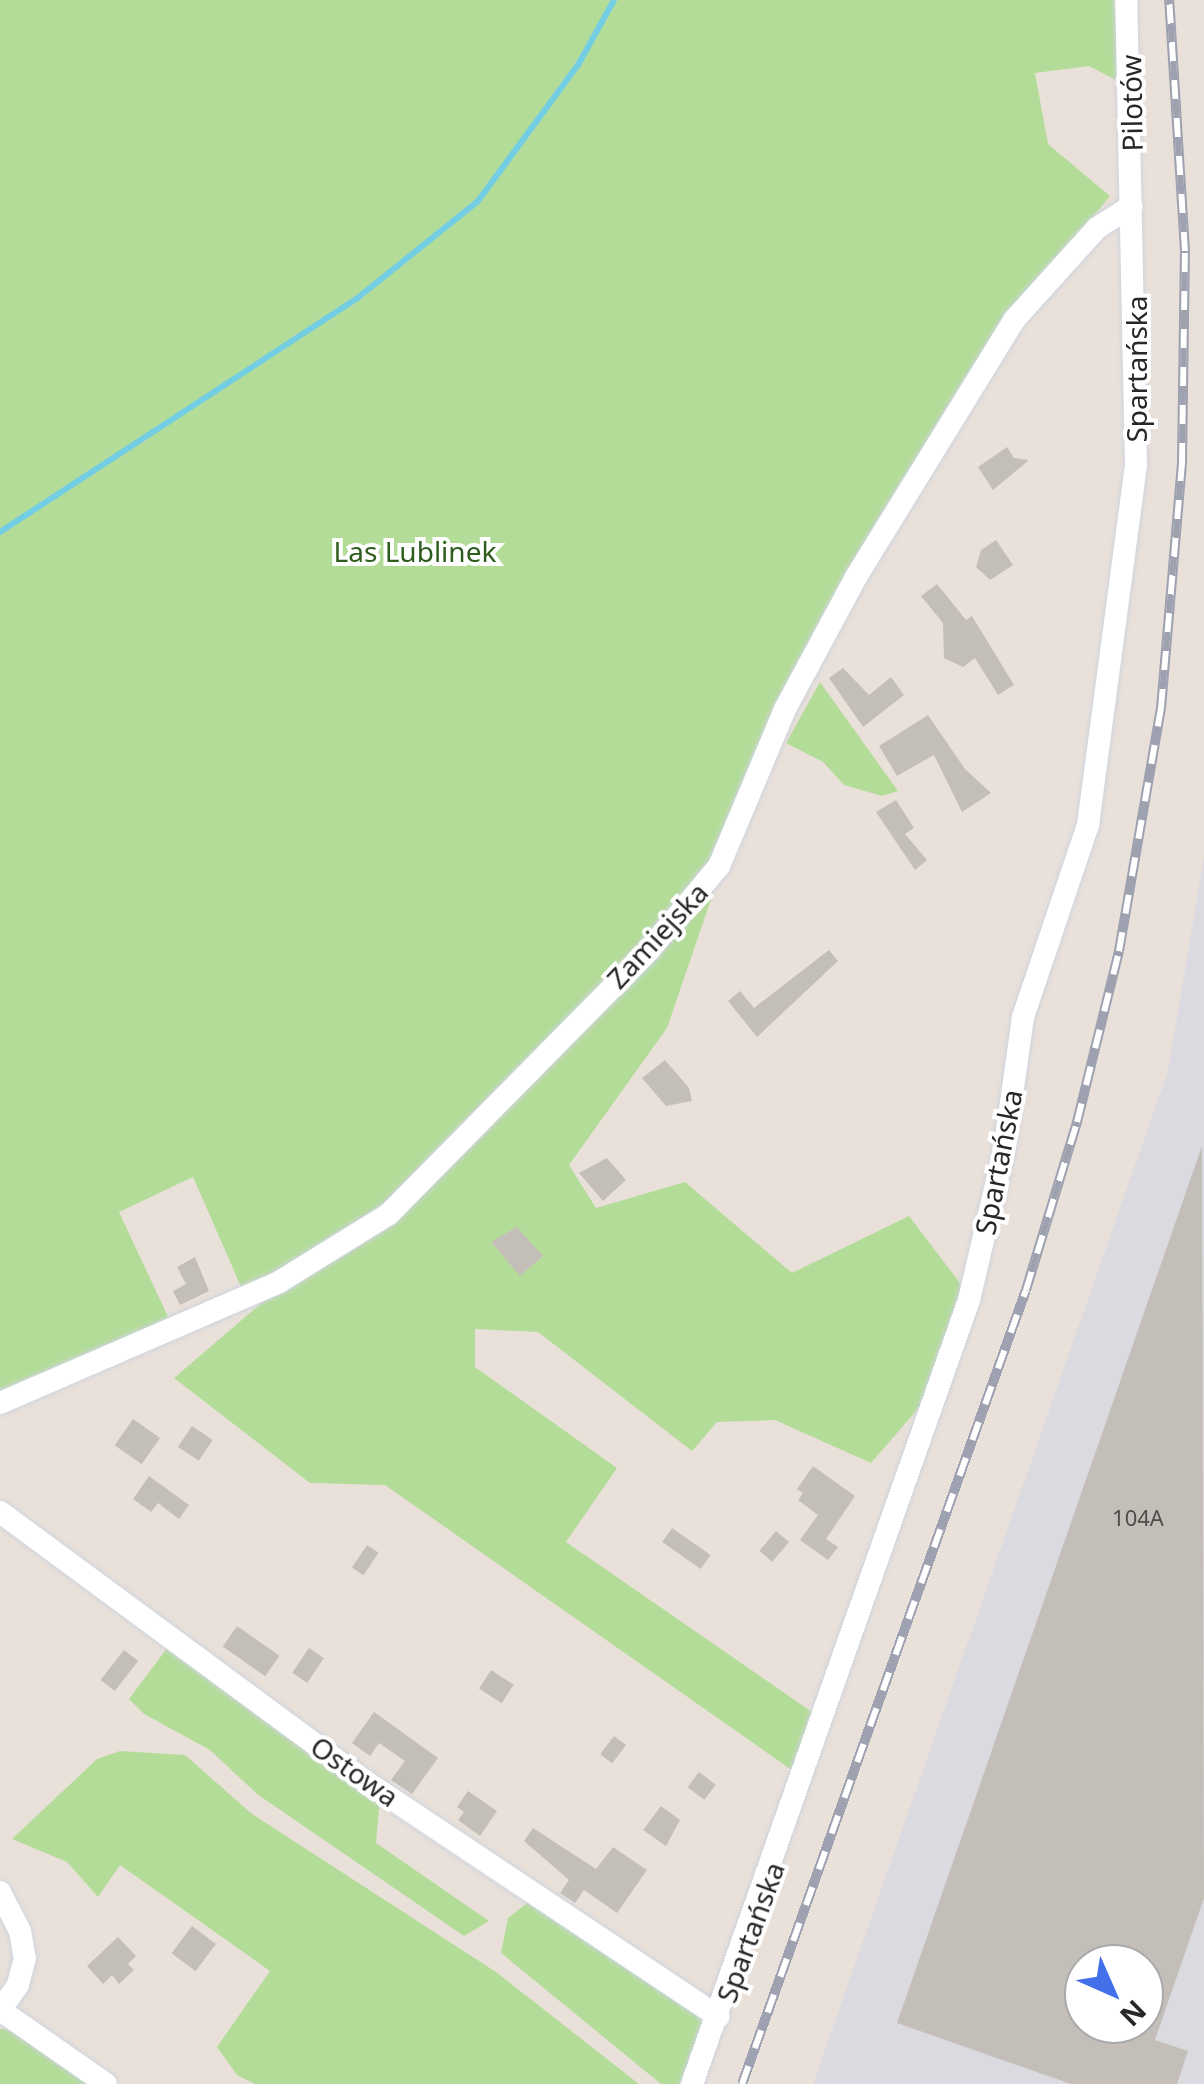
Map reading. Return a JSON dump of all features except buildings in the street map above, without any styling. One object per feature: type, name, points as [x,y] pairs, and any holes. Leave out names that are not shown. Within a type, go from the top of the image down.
[{"type":"street","name":"Pilotów","points":[[1126,0],[1132,206]]},
{"type":"street","name":"Zamiejska","points":[[0,1403],[280,1282],[389,1214],[650,950],[719,866],[794,692],[1014,320],[1098,228],[1132,206]]},
{"type":"street","name":"Spartańska","points":[[692,2084],[719,2017],[969,1300],[1004,1151],[1019,1032],[1084,843],[1103,745],[1136,466],[1132,206]]},
{"type":"street","name":"Ostowa","points":[[0,1512],[365,1780],[719,2017]]},
{"type":"street","points":[[0,1892],[20,1930],[25,1958],[18,1986],[0,2010],[35,2040],[106,2084]]},
{"type":"shaded area","points":[[1204,856],[1204,2084],[813,2084],[1168,1071]]},
{"type":"green space","name":"Las Lublinek","points":[[0,0],[1114,0],[1120,82],[1089,66],[1035,73],[1048,144],[1110,196],[1007,320],[712,864],[648,946],[386,1208],[274,1275],[242,1289],[193,1177],[119,1212],[170,1321],[0,1392]]},
{"type":"green space","points":[[820,682],[898,791],[882,796],[844,785],[823,762],[786,743]]},
{"type":"green space","points":[[719,876],[667,1028],[569,1165],[596,1208],[685,1182],[792,1273],[909,1216],[963,1287],[930,1395],[871,1463],[775,1420],[717,1422],[692,1451],[538,1332],[475,1329],[475,1367],[617,1468],[566,1542],[815,1714],[796,1773],[385,1485],[310,1483],[174,1378],[272,1294],[392,1218]]},
{"type":"green space","points":[[168,1647],[380,1797],[376,1843],[489,1921],[464,1936],[257,1794],[210,1750],[144,1714],[129,1699]]},
{"type":"green space","points":[[120,1751],[185,1755],[252,1814],[496,1972],[639,2084],[255,2084],[237,2075],[217,2047],[270,1971],[120,1865],[98,1897],[67,1862],[12,1839],[97,1759]]},
{"type":"green space","points":[[532,1899],[709,2022],[683,2084],[661,2084],[501,1953],[508,1918]]},
{"type":"green space","points":[[8,2028],[94,2084],[0,2084],[0,2029]]},
{"type":"waterway","points":[[0,532],[360,296],[478,201],[578,65],[614,0]]},
{"type":"railway","points":[[742,2084],[1026,1290],[1077,1122],[1119,951],[1161,708],[1182,462],[1185,251],[1169,0]]}]
